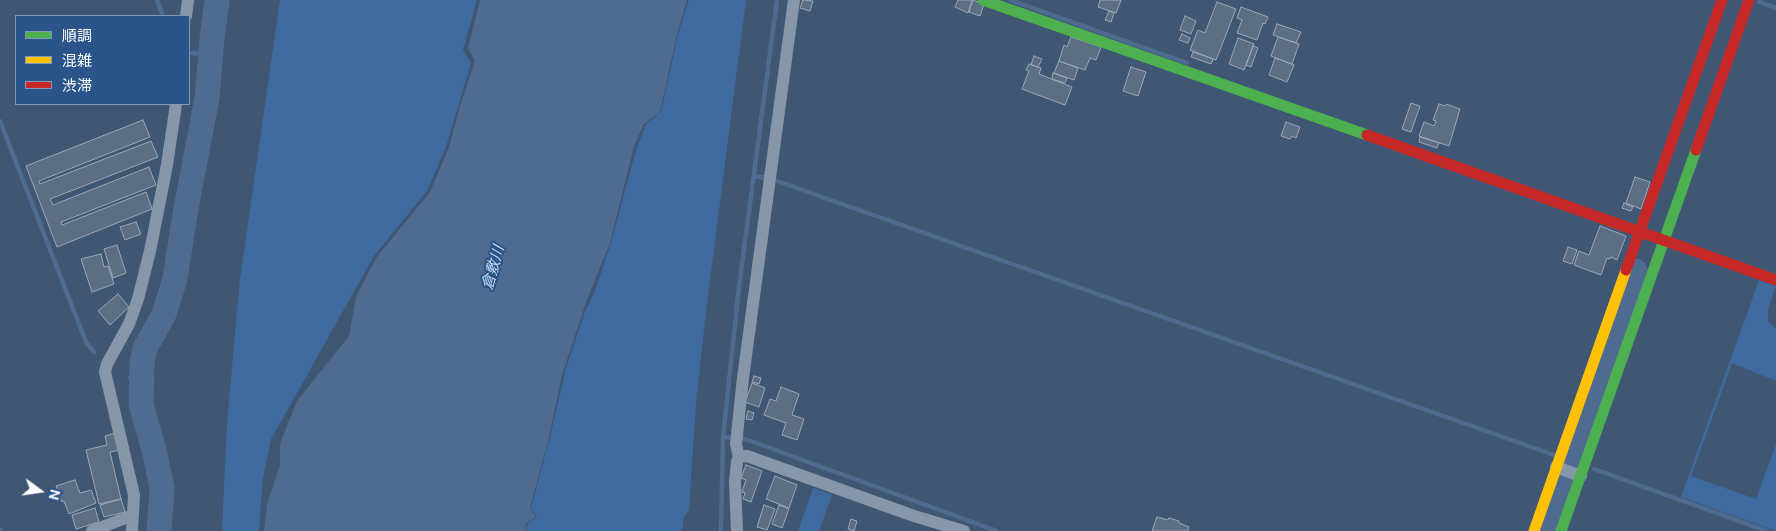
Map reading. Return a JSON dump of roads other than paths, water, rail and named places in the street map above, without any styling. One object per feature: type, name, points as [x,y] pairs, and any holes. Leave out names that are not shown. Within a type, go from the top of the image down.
[{"type":"street","points":[[186,15],[188,0]]},
{"type":"street","points":[[737,531],[735,481],[743,378],[794,0]]},
{"type":"street","points":[[983,0],[1776,280]]},
{"type":"street","points":[[1561,531],[1567,471],[1650,236],[1722,0]]},
{"type":"street","points":[[1534,531],[1567,471],[1650,236],[1743,1]]},
{"type":"street","points":[[92,531],[132,524],[134,495],[105,372],[107,364],[130,324],[138,299],[161,193],[176,105]]},
{"type":"street","points":[[738,445],[747,456],[964,531]]},
{"type":"water","name":"倉敷川","points":[[480,0],[687,0],[677,34],[660,112],[644,124],[634,146],[610,243],[586,302],[562,375],[549,437],[530,508],[536,517],[526,523],[525,531],[264,531],[267,504],[280,465],[280,444],[297,401],[349,336],[356,297],[376,258],[430,192],[449,147],[475,61],[468,48]]},
{"type":"waterway","points":[[157,0],[163,15]]},
{"type":"waterway","points":[[159,531],[162,488],[141,404],[142,363],[145,348],[164,314],[175,279],[207,98],[217,0]]},
{"type":"waterway","points":[[721,531],[723,437],[739,287],[777,0]]},
{"type":"waterway","points":[[1010,0],[1187,63]]},
{"type":"waterway","points":[[1759,2],[1776,8]]},
{"type":"waterway","points":[[192,53],[211,56]]},
{"type":"waterway","points":[[0,121],[86,342],[94,352]]},
{"type":"waterway","points":[[754,176],[765,178]]},
{"type":"waterway","points":[[774,180],[1554,455]]},
{"type":"waterway","points":[[1544,531],[1635,271]]},
{"type":"waterway","points":[[130,377],[141,380]]},
{"type":"waterway","points":[[723,437],[745,439],[997,531]]},
{"type":"waterway","points":[[1594,469],[1767,531]]}]
